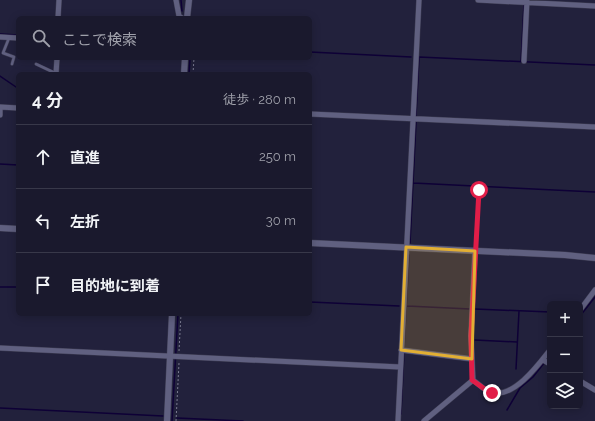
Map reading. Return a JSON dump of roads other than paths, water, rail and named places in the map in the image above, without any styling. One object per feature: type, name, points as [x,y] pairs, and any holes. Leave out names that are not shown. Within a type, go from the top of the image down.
[{"type":"street","points":[[58,16],[59,0]]},
{"type":"street","points":[[176,0],[179,16]]},
{"type":"street","points":[[187,16],[189,0]]},
{"type":"street","points":[[398,421],[419,0]]},
{"type":"street","points":[[478,0],[595,6]]},
{"type":"street","points":[[524,61],[526,2]]},
{"type":"street","points":[[0,37],[16,38]]},
{"type":"street","points":[[56,72],[57,60]]},
{"type":"street","points":[[184,72],[185,60]]},
{"type":"street","points":[[0,115],[0,107],[16,108]]},
{"type":"street","points":[[312,114],[595,127]]},
{"type":"street","points":[[0,228],[16,229]]},
{"type":"street","points":[[312,243],[565,254],[595,258]]},
{"type":"street","points":[[424,421],[472,380],[471,336],[476,251]]},
{"type":"street","points":[[583,306],[595,290]]},
{"type":"street","points":[[167,421],[175,357],[172,316]]},
{"type":"street","points":[[0,348],[400,367]]},
{"type":"street","points":[[401,350],[472,359]]},
{"type":"street","points":[[472,380],[492,393],[498,394],[507,391],[521,383],[532,373],[547,354]]},
{"type":"street","points":[[542,360],[547,362]]},
{"type":"street","points":[[583,383],[595,390]]},
{"type":"lane","points":[[10,38],[3,53],[14,57],[12,64]]},
{"type":"lane","points":[[36,64],[52,72]]},
{"type":"waterway","points":[[181,0],[182,11]]},
{"type":"waterway","points":[[521,62],[524,4]]},
{"type":"waterway","points":[[0,34],[16,35]]},
{"type":"waterway","points":[[312,52],[411,57]]},
{"type":"waterway","points":[[419,57],[595,65]]},
{"type":"waterway","points":[[416,116],[419,58]]},
{"type":"waterway","points":[[189,72],[190,60]]},
{"type":"waterway","points":[[0,76],[16,87]]},
{"type":"waterway","points":[[410,243],[416,122]]},
{"type":"waterway","points":[[0,164],[16,165]]},
{"type":"waterway","points":[[413,183],[595,192]]},
{"type":"waterway","points":[[404,348],[409,255]]},
{"type":"waterway","points":[[0,287],[16,287]]},
{"type":"waterway","points":[[583,312],[595,297]]},
{"type":"waterway","points":[[312,302],[399,306]]},
{"type":"waterway","points":[[407,306],[470,309]]},
{"type":"waterway","points":[[475,309],[547,312]]},
{"type":"waterway","points":[[516,369],[519,311]]},
{"type":"waterway","points":[[172,421],[178,316]]},
{"type":"waterway","points":[[475,340],[517,342]]},
{"type":"waterway","points":[[401,414],[404,352]]},
{"type":"waterway","points":[[507,410],[520,388],[533,377],[544,363]]},
{"type":"waterway","points":[[0,408],[163,416]]},
{"type":"waterway","points":[[177,418],[243,421]]}]
